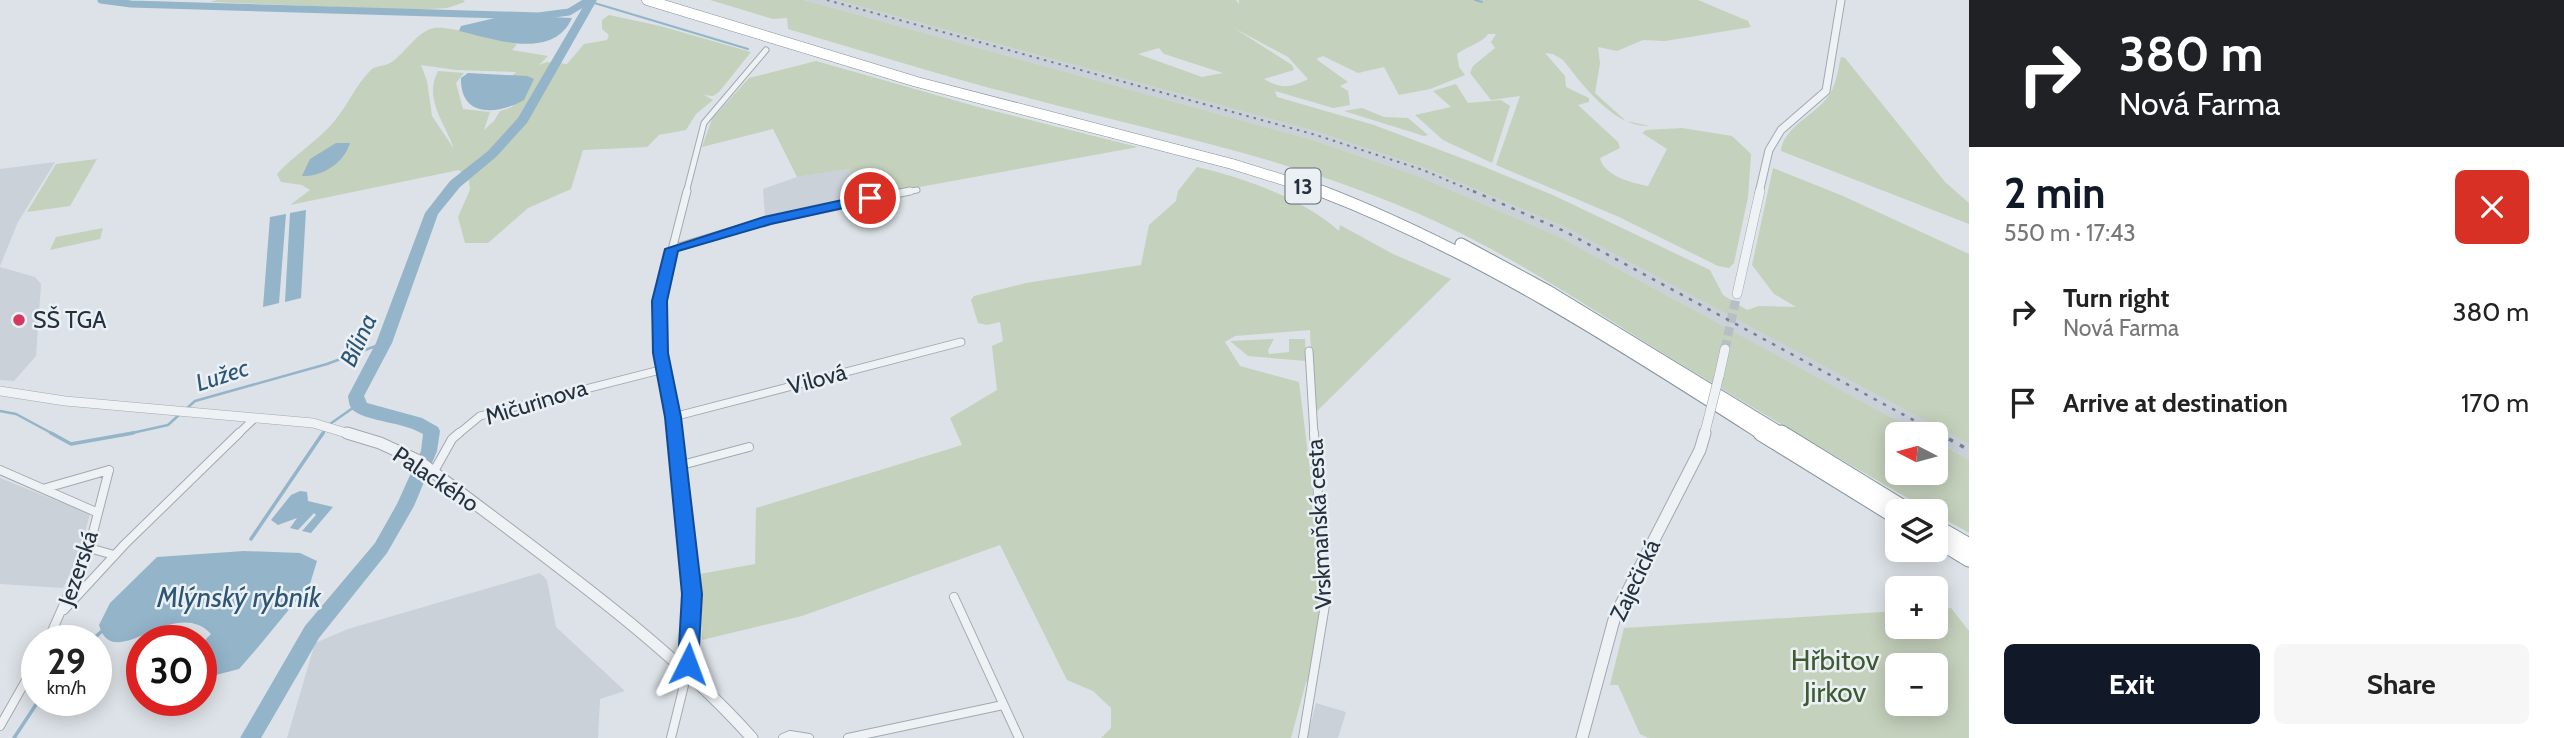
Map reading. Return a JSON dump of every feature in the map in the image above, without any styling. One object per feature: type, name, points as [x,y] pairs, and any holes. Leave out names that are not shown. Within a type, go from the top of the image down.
[{"type":"highway","name":"13","points":[[647,0],[949,92],[1217,158],[1365,208],[1470,258],[1541,297],[1885,510]]},
{"type":"highway","name":"13","points":[[666,0],[956,87],[1221,152],[1370,201],[1477,252],[1548,291],[1888,499]]},
{"type":"highway","points":[[1948,534],[1969,546]]},
{"type":"highway","points":[[1948,546],[1969,559]]},
{"type":"street","points":[[1737,294],[1769,150],[1781,130],[1826,91],[1841,0]]},
{"type":"street","points":[[671,738],[687,673],[692,594],[673,417],[660,353],[659,301],[704,123],[766,50]]},
{"type":"street","points":[[672,249],[769,220],[917,190]]},
{"type":"street","name":"Vilová","points":[[673,417],[961,342]]},
{"type":"street","name":"Zaječická","points":[[1582,738],[1615,616],[1700,450],[1725,349]]},
{"type":"street","name":"Vrskmaňská cesta","points":[[1303,738],[1315,680],[1325,605],[1309,351]]},
{"type":"street","name":"Mičurinova","points":[[433,473],[452,439],[480,416],[664,369]]},
{"type":"street","name":"Palackého","points":[[0,391],[328,427],[380,443],[419,461],[687,673],[720,702],[752,738]]},
{"type":"street","points":[[64,610],[114,555],[255,418]]},
{"type":"street","points":[[678,466],[749,447]]},
{"type":"street","name":"Jezerská","points":[[0,470],[96,512],[89,548],[56,625]]},
{"type":"street","points":[[46,488],[109,470],[96,512]]},
{"type":"street","points":[[89,548],[114,555]]},
{"type":"street","points":[[954,597],[1019,738]]},
{"type":"street","points":[[0,726],[21,689]]},
{"type":"street","points":[[848,738],[1003,705]]},
{"type":"street","points":[[783,738],[790,735],[809,738]]},
{"type":"shaded area","points":[[804,0],[837,0],[1318,132],[1425,168],[1567,228],[1929,422],[1900,422],[1558,236],[1418,176],[1313,140]]},
{"type":"shaded area","name":"SŠ TGA","points":[[55,162],[18,222],[0,266],[0,169]]},
{"type":"shaded area","points":[[849,169],[865,197],[767,219],[765,217],[763,189],[797,177]]},
{"type":"shaded area","name":"SŠ TGA","points":[[0,267],[35,277],[41,284],[36,356],[14,381],[0,380]]},
{"type":"shaded area","points":[[1948,433],[1969,444],[1969,460],[1948,448]]},
{"type":"shaded area","points":[[0,478],[90,514],[79,555],[63,588],[0,584]]},
{"type":"shaded area","points":[[540,573],[547,580],[556,627],[625,691],[600,699],[598,738],[287,738],[315,643],[348,629]]},
{"type":"shaded area","points":[[1316,703],[1346,712],[1338,738],[1307,738]]},
{"type":"green space","points":[[710,0],[804,0],[1313,140],[1418,176],[1558,236],[1900,422],[1885,422],[1885,485],[1530,271],[1469,237],[1388,201],[1288,166],[1001,91],[879,56],[788,29],[787,18],[773,19]]},
{"type":"green space","points":[[837,0],[1236,0],[1239,4],[1239,0],[1698,0],[1748,21],[1751,27],[1665,41],[1643,40],[1617,51],[1598,47],[1600,63],[1595,93],[1626,121],[1601,103],[1563,60],[1545,53],[1565,76],[1566,87],[1589,98],[1589,102],[1578,105],[1618,142],[1620,148],[1600,158],[1607,170],[1620,178],[1648,186],[1667,149],[1642,133],[1646,130],[1682,128],[1732,136],[1751,154],[1748,197],[1734,263],[1729,268],[1718,266],[1619,217],[1496,165],[1520,96],[1491,100],[1470,73],[1473,66],[1495,48],[1491,42],[1496,34],[1488,34],[1457,54],[1459,67],[1465,75],[1430,89],[1399,95],[1384,67],[1358,73],[1323,56],[1316,59],[1348,82],[1340,86],[1348,91],[1350,105],[1333,108],[1275,91],[1277,97],[1374,125],[1555,196],[1710,270],[1723,295],[1747,310],[1759,306],[1796,307],[1774,294],[1752,265],[1773,168],[1843,196],[1969,254],[1969,444],[1948,433],[1948,422],[1928,422],[1567,228],[1425,168],[1318,132]],"holes":[[[1234,28],[1288,57],[1308,79],[1286,86],[1264,79],[1294,70],[1292,65]],[[1159,48],[1164,54],[1223,73],[1202,77],[1138,54]]]},
{"type":"green space","points":[[210,2],[465,2],[447,8],[413,10]]},
{"type":"green space","points":[[609,15],[660,26],[751,52],[719,92],[713,96],[704,95],[713,100],[696,114],[686,130],[659,135],[647,147],[583,150],[571,189],[528,208],[488,243],[465,243],[458,217],[470,190],[469,180],[459,170],[290,205],[310,190],[302,185],[281,182],[277,174],[330,126],[370,71],[395,60],[422,33],[434,28],[452,29],[517,44],[512,50],[548,56],[539,65],[547,62],[567,64],[584,44],[607,40],[609,35],[602,29],[602,20]],"holes":[[[421,65],[456,70],[516,72],[512,76],[527,76],[512,107],[500,111],[484,130],[490,112],[463,109],[456,83],[464,73],[438,71],[434,81],[434,101],[454,149],[432,116],[427,81]]]},
{"type":"green space","points":[[1841,57],[1845,58],[1945,182],[1969,203],[1969,224],[1781,151],[1787,135],[1830,94]]},
{"type":"green space","points":[[816,61],[982,108],[1138,147],[865,197],[849,169],[797,177],[773,129],[702,147],[712,119],[749,78]]},
{"type":"green space","points":[[1456,84],[1468,103],[1501,100],[1510,106],[1492,163],[1443,140],[1415,115],[1451,107],[1433,91]]},
{"type":"green space","points":[[1362,108],[1384,117],[1408,118],[1428,135],[1344,111]]},
{"type":"green space","points":[[97,159],[70,206],[27,212],[56,164]]},
{"type":"green space","points":[[1197,167],[1272,191],[1308,209],[1339,231],[1340,225],[1393,254],[1451,279],[1314,414],[1310,330],[1235,336],[1225,342],[1240,366],[1299,382],[1313,495],[1319,615],[1313,680],[1306,682],[1291,738],[1101,738],[1111,728],[1111,708],[1093,691],[1067,680],[1000,545],[802,616],[702,640],[700,574],[755,564],[756,508],[962,445],[950,418],[997,390],[992,346],[1003,341],[1000,322],[987,325],[978,323],[971,300],[974,296],[1026,283],[1141,265],[1149,225],[1176,201],[1178,191]]},
{"type":"green space","points":[[103,228],[100,239],[50,250],[56,237]]},
{"type":"green space","points":[[1274,339],[1268,350],[1269,354],[1289,352],[1289,339],[1305,339],[1306,361],[1248,356],[1230,341]]},
{"type":"green space","points":[[1948,448],[1969,460],[1969,533],[1948,521],[1948,499],[1910,499],[1885,485],[1948,485]]},
{"type":"green space","name":"Hřbitov Jirkov","points":[[1948,608],[1951,608],[1969,631],[1969,738],[1649,738],[1640,734],[1618,685],[1610,685],[1624,628],[1885,612],[1885,639],[1948,639]]},
{"type":"water","points":[[508,15],[572,18],[563,31],[551,39],[537,43],[505,42],[459,31],[461,26]]},
{"type":"water","points":[[468,73],[527,76],[534,79],[524,100],[503,109],[482,110],[473,106],[462,91],[461,78]]},
{"type":"water","points":[[336,143],[350,143],[343,157],[324,171],[302,176],[310,159]]},
{"type":"water","points":[[306,210],[301,298],[285,302],[290,213]]},
{"type":"water","points":[[286,214],[279,303],[263,307],[270,217]]},
{"type":"water","points":[[300,491],[307,492],[308,501],[333,507],[311,533],[302,531],[316,515],[314,513],[298,530],[290,528],[297,518],[278,525],[271,520],[291,495]]},
{"type":"water","name":"Mlýnský rybník","points":[[244,551],[300,553],[317,561],[310,584],[239,669],[217,675],[217,625],[126,625],[126,641],[117,642],[112,640],[112,625],[99,625],[110,603],[157,557]]},
{"type":"waterway","points":[[101,0],[131,4],[538,16],[569,12],[589,0]]},
{"type":"waterway","name":"Bílina","points":[[250,738],[312,632],[381,548],[405,506],[429,451],[432,431],[416,422],[362,408],[357,405],[356,396],[384,343],[432,213],[455,184],[492,154],[523,120],[592,0]]},
{"type":"waterway","points":[[1475,0],[1482,2]]},
{"type":"waterway","points":[[591,2],[748,49]]},
{"type":"waterway","name":"Lužec","points":[[186,409],[195,401],[327,364],[384,343]]},
{"type":"waterway","points":[[330,424],[357,405]]},
{"type":"waterway","name":"Lužec","points":[[0,411],[16,414],[55,435]]},
{"type":"waterway","name":"Lužec","points":[[128,434],[168,425],[181,413]]},
{"type":"waterway","points":[[322,435],[326,429]]},
{"type":"waterway","name":"Lužec","points":[[51,433],[71,444],[128,434]]},
{"type":"waterway","name":"Lužec","points":[[128,434],[133,433]]},
{"type":"waterway","points":[[251,539],[323,433]]},
{"type":"waterway","name":"Lužec","points":[[123,435],[128,434]]},
{"type":"waterway","points":[[14,738],[28,716]]},
{"type":"tunnel","points":[[1725,349],[1737,294]]},
{"type":"railway","points":[[827,0],[1316,135],[1423,170],[1477,193]]},
{"type":"railway","points":[[1473,191],[1564,231],[1917,422]]},
{"type":"railway","points":[[1948,438],[1969,450]]},
{"type":"place","name":"SŠ TGA","points":[[19,320]]},
{"type":"route","points":[[688,664],[692,594],[673,417],[660,353],[659,301],[672,249],[769,220],[870,198]]}]
